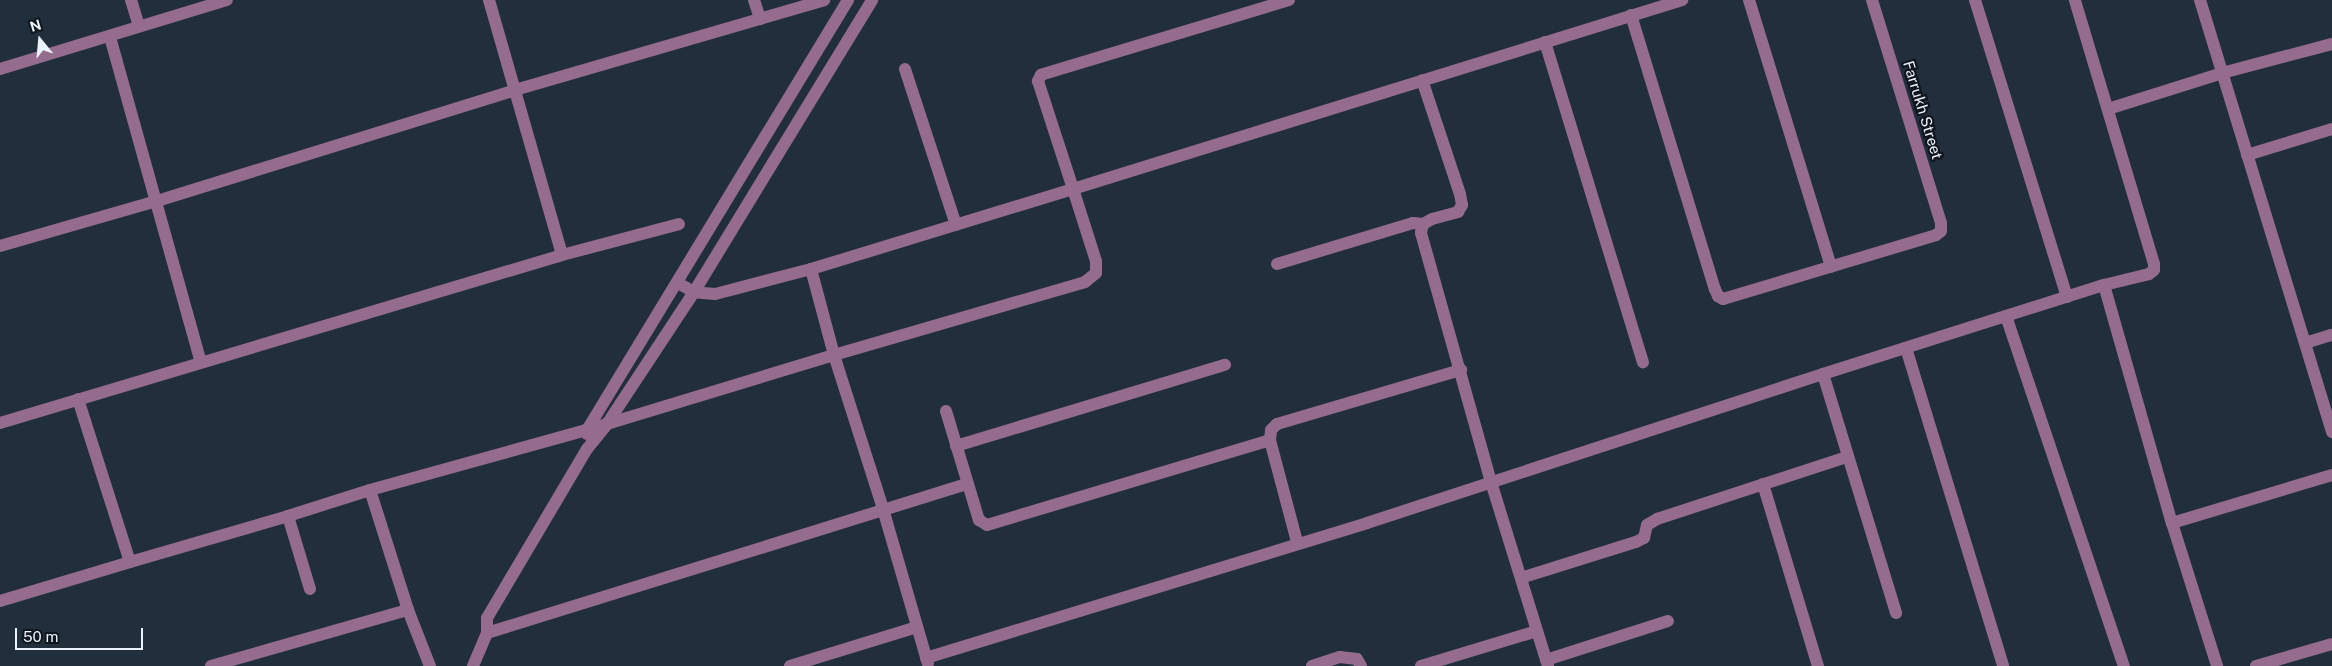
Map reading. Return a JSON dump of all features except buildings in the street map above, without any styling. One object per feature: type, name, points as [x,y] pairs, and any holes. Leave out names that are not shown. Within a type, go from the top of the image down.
[{"type":"street","points":[[131,0],[139,26]]},
{"type":"street","points":[[0,69],[227,0]]},
{"type":"street","points":[[489,0],[562,254]]},
{"type":"street","points":[[754,0],[760,19]]},
{"type":"street","points":[[0,246],[156,201],[515,90],[824,0]]},
{"type":"street","points":[[473,666],[487,633],[487,618],[587,449],[607,424],[694,292],[869,5],[847,0],[678,283],[587,430],[587,449]]},
{"type":"street","points":[[0,601],[370,490],[587,430],[834,355],[1085,282],[1096,273],[1096,261],[1038,81],[1040,75],[1288,0]]},
{"type":"street","points":[[678,283],[694,292],[715,294],[811,269],[1682,0]]},
{"type":"street","points":[[1631,16],[1718,296],[1730,298],[1832,267],[1749,0]]},
{"type":"street","name":"Farrukh Street","points":[[1832,267],[1936,235],[1941,231],[1941,224],[1872,0]]},
{"type":"street","points":[[1975,0],[2068,297]]},
{"type":"street","points":[[811,269],[834,355],[883,509],[927,662],[1367,523],[1823,374],[2104,285],[2149,274],[2154,270],[2154,264],[2075,0]]},
{"type":"street","points":[[2200,0],[2332,432]]},
{"type":"street","points":[[110,37],[201,362]]},
{"type":"street","points":[[1546,42],[1643,362]]},
{"type":"street","points":[[2108,109],[2222,73],[2332,44]]},
{"type":"street","points":[[905,69],[956,225]]},
{"type":"street","points":[[1277,264],[1413,223],[1423,224],[1432,219],[1458,212],[1462,205],[1422,80]]},
{"type":"street","points":[[2247,154],[2332,129]]},
{"type":"street","points":[[0,423],[562,254],[679,224]]},
{"type":"street","points":[[1423,224],[1421,232],[1491,482],[1547,663],[1668,621]]},
{"type":"street","points":[[2104,285],[2172,523],[2217,666]]},
{"type":"street","points":[[2006,316],[2124,666]]},
{"type":"street","points":[[2305,343],[2332,335]]},
{"type":"street","points":[[1906,348],[2003,666]]},
{"type":"street","points":[[956,446],[1225,365]]},
{"type":"street","points":[[1296,538],[1270,440],[1271,430],[1276,424],[1461,370]]},
{"type":"street","points":[[1823,374],[1896,613]]},
{"type":"street","points":[[78,399],[130,562]]},
{"type":"street","points":[[946,411],[979,520],[988,525],[1270,440]]},
{"type":"street","points":[[1521,578],[1636,542],[1644,538],[1647,525],[1657,519],[1847,457]]},
{"type":"street","points":[[2172,523],[2332,475]]},
{"type":"street","points":[[487,633],[967,484]]},
{"type":"street","points":[[1763,484],[1818,666]]},
{"type":"street","points":[[370,490],[408,610],[430,666]]},
{"type":"street","points":[[288,516],[310,589]]},
{"type":"street","points":[[211,666],[408,610]]},
{"type":"street","points":[[790,666],[917,628]]},
{"type":"street","points":[[1421,666],[1537,631]]},
{"type":"street","points":[[2256,666],[2332,644]]},
{"type":"street","points":[[1312,666],[1340,657],[1357,659],[1361,666]]}]
